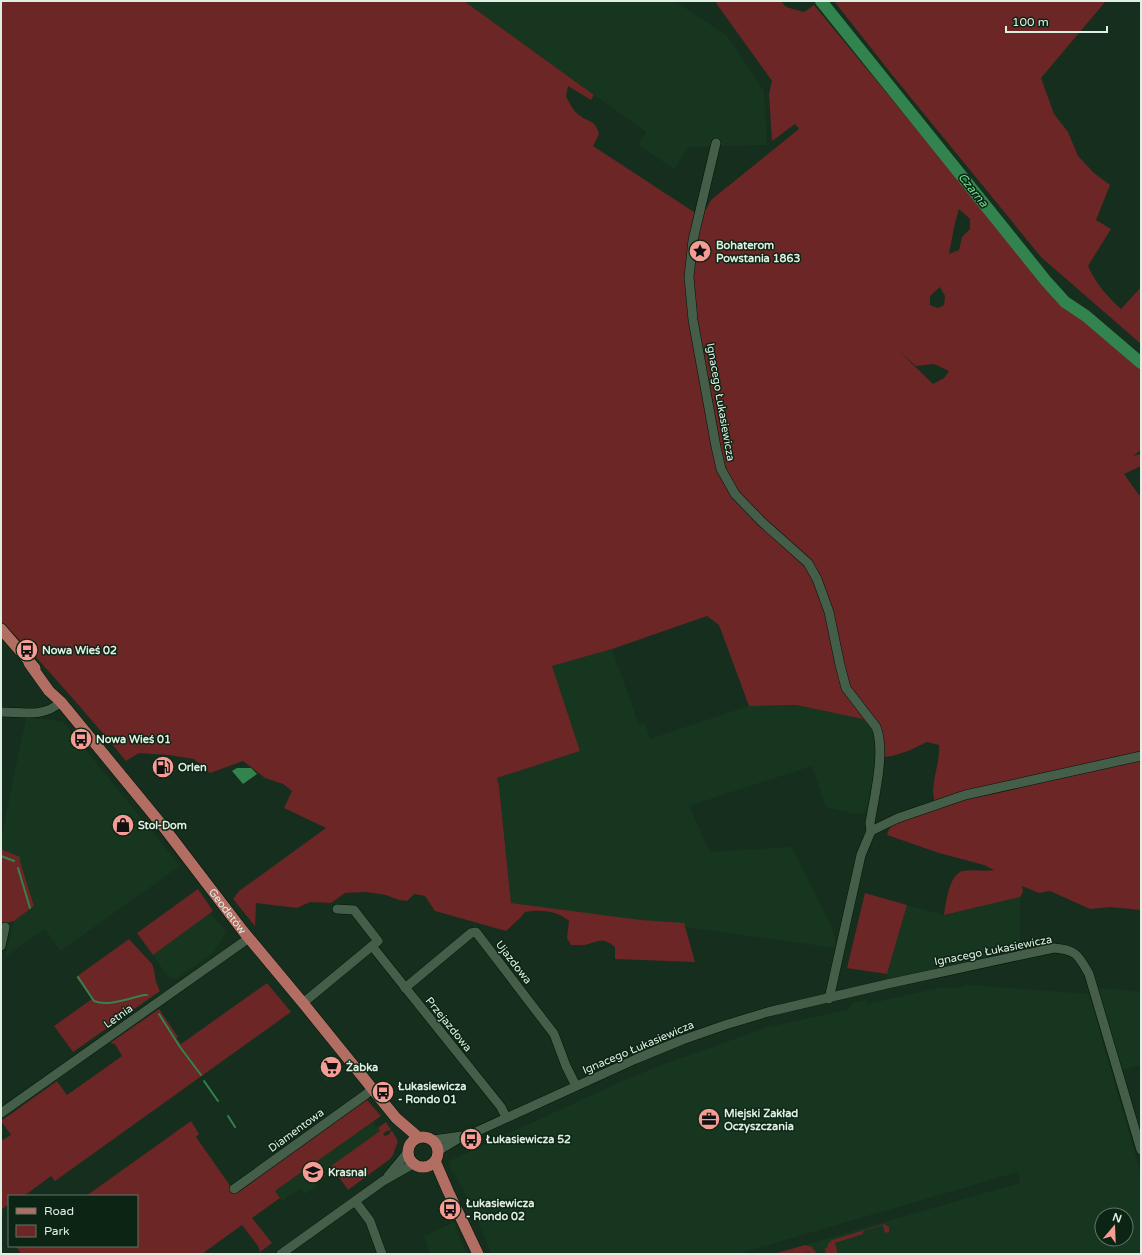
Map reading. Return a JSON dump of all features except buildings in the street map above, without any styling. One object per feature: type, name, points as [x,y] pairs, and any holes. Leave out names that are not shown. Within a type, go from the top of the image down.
[{"type":"main road","name":"Geodetów","points":[[1,629],[29,663],[49,691],[61,702],[162,825],[249,938],[372,1089],[396,1118],[418,1137]]},
{"type":"main road","name":"Geodetów","points":[[396,1118],[408,1149]]},
{"type":"main road","points":[[434,1159],[420,1167],[412,1164],[408,1157],[408,1149],[414,1139],[418,1137],[426,1137],[433,1140],[437,1147],[434,1159],[476,1252]]},
{"type":"street","name":"Ignacego Łukasiewicza","points":[[716,143],[694,240],[689,277],[692,314],[721,469],[735,494],[761,521],[808,563],[817,579],[829,612],[846,688],[879,733],[880,756],[870,823],[871,831],[861,855],[829,999]]},
{"type":"street","points":[[1,712],[43,712],[54,708],[61,702]]},
{"type":"street","points":[[871,831],[898,818],[965,795],[1141,756]]},
{"type":"street","points":[[303,1003],[378,941],[354,910],[337,909]]},
{"type":"street","points":[[1,946],[5,927]]},
{"type":"street","name":"Ujazdowa","points":[[405,988],[471,933],[476,932],[554,1034],[566,1066],[576,1086]]},
{"type":"street","name":"Letnia","points":[[1,1113],[249,938]]},
{"type":"street","name":"Przejazdowa","points":[[372,946],[501,1107],[506,1117]]},
{"type":"street","name":"Ignacego Łukasiewicza","points":[[434,1159],[463,1137],[650,1053],[709,1030],[768,1012],[829,999],[887,984],[1054,948],[1067,949],[1079,955],[1089,974],[1141,1150]]},
{"type":"street","name":"Diamentowa","points":[[234,1190],[372,1089]]},
{"type":"street","name":"Ignacego Łukasiewicza","points":[[433,1140],[463,1137]]},
{"type":"street","points":[[383,1181],[408,1149]]},
{"type":"street","points":[[282,1254],[383,1181],[412,1164]]},
{"type":"street","points":[[355,1202],[370,1221],[382,1254]]},
{"type":"shaded area","points":[[464,1],[675,1],[727,36],[764,91],[767,145],[689,147],[674,169],[638,145],[646,132]]},
{"type":"shaded area","points":[[612,649],[639,725],[645,723],[650,739],[749,706],[796,705],[863,719],[875,731],[877,758],[866,812],[856,814],[826,807],[812,766],[689,806],[710,852],[792,847],[832,928],[837,948],[511,903],[497,778],[580,751],[552,666]]},
{"type":"shaded area","points":[[26,718],[63,722],[180,866],[60,951],[46,930],[43,930],[5,957],[14,921],[34,906],[20,857],[1,849],[1,839]]},
{"type":"shaded area","points":[[237,768],[251,768],[257,774],[243,784],[232,771]]},
{"type":"shaded area","points":[[1020,897],[1020,955],[887,984],[887,974],[907,905],[944,915]]},
{"type":"shaded area","points":[[210,913],[226,932],[214,952],[176,979],[169,978],[153,955]]},
{"type":"shaded area","points":[[968,985],[1089,994],[1141,1175],[1141,1254],[773,1254],[1020,1183],[1018,1172],[737,1254],[491,1254],[480,1225],[460,1183],[448,1165],[451,1160],[620,1082],[661,1065],[768,1027],[847,1010],[853,1003],[866,1000],[867,1004],[943,987],[957,988]]},
{"type":"shaded area","points":[[1093,987],[1141,992],[1141,1065],[1118,1071]]},
{"type":"shaded area","points":[[333,1058],[343,1070],[326,1082],[317,1070]]},
{"type":"shaded area","name":"Krasnal","points":[[373,1122],[381,1131],[313,1179],[317,1186],[305,1194],[301,1188],[282,1201],[280,1198],[252,1218],[247,1211]]},
{"type":"shaded area","points":[[454,1222],[466,1254],[430,1254],[424,1236]]},
{"type":"green space","points":[[1,1],[464,1],[594,95],[591,100],[568,86],[566,96],[571,106],[577,113],[596,126],[599,134],[593,146],[697,214],[706,209],[711,200],[799,129],[795,124],[772,141],[769,94],[772,81],[716,3],[717,1],[781,1],[786,7],[804,12],[814,5],[965,190],[971,194],[1017,251],[1064,304],[1086,318],[1141,365],[1141,450],[1133,456],[1141,454],[1141,466],[1124,474],[1139,495],[1141,494],[1141,910],[1110,907],[1090,909],[1050,891],[1039,893],[1022,886],[1023,892],[1020,897],[944,915],[951,883],[958,873],[967,870],[994,870],[984,865],[939,853],[887,835],[889,829],[896,823],[936,809],[933,790],[939,756],[939,745],[927,742],[908,751],[892,756],[877,758],[875,731],[863,719],[796,705],[749,706],[719,625],[707,616],[612,649],[552,666],[580,751],[497,778],[511,903],[641,920],[684,923],[695,962],[615,959],[615,947],[607,942],[600,941],[584,945],[571,945],[567,938],[569,921],[554,913],[543,911],[525,912],[506,931],[435,911],[425,896],[414,894],[407,901],[399,900],[386,895],[366,892],[345,893],[331,903],[310,902],[297,908],[256,903],[255,926],[233,899],[239,891],[326,828],[284,808],[292,791],[283,784],[265,778],[243,761],[210,773],[194,759],[168,755],[139,753],[126,761],[34,655],[1,621]],"holes":[[[959,209],[970,219],[970,229],[962,237],[959,250],[949,254]],[[940,287],[945,296],[944,305],[938,308],[930,305],[930,296]],[[899,351],[916,366],[934,364],[949,371],[944,378],[933,384]]]},
{"type":"green space","points":[[834,1],[1106,1],[1041,78],[1054,114],[1068,132],[1078,156],[1094,173],[1110,185],[1096,220],[1111,229],[1088,266],[1102,289],[1121,309],[1141,287],[1141,344],[1041,257],[893,76]]},
{"type":"green space","points":[[1,849],[20,857],[34,906],[14,921],[2,924]]},
{"type":"green space","points":[[198,889],[213,911],[153,955],[137,933]]},
{"type":"green space","points":[[865,893],[907,905],[887,974],[847,968]]},
{"type":"green space","points":[[129,939],[152,964],[156,982],[160,991],[73,1052],[54,1026],[92,999],[76,977]]},
{"type":"green space","points":[[267,983],[291,1012],[55,1181],[51,1176],[25,1195],[8,1195],[8,1205],[1,1210],[1,1141],[11,1135],[1,1121],[57,1081],[67,1095],[122,1056],[115,1044],[110,1043],[159,1009],[181,1044]]},
{"type":"green space","points":[[367,1100],[381,1116],[275,1191],[280,1198],[252,1218],[272,1243],[260,1252],[258,1246],[242,1225],[202,1254],[21,1254],[17,1247],[138,1247],[138,1195],[87,1195],[191,1121],[199,1134],[196,1137],[236,1194]]},
{"type":"green space","points":[[386,1122],[391,1130],[388,1130],[383,1134],[385,1136],[390,1134],[392,1131],[398,1141],[393,1155],[390,1159],[348,1190],[331,1166],[380,1131],[378,1128]]},
{"type":"green space","points":[[884,1224],[889,1227],[889,1232],[885,1233],[883,1225],[863,1231],[863,1234],[835,1243],[838,1254],[826,1254],[825,1248],[827,1248],[828,1244],[832,1240]]},
{"type":"green space","points":[[805,1245],[812,1247],[817,1254],[810,1254],[809,1252],[801,1254],[774,1254]]},
{"type":"waterway","name":"Czarna","points":[[821,1],[1046,281],[1065,302],[1086,316],[1141,363]]},
{"type":"waterway","points":[[1,856],[14,861]]},
{"type":"waterway","points":[[18,868],[30,908]]},
{"type":"waterway","points":[[78,977],[94,1001],[100,1003],[112,1003],[147,995]]},
{"type":"waterway","points":[[159,1014],[180,1047],[201,1075]]},
{"type":"waterway","points":[[204,1081],[218,1101]]},
{"type":"waterway","points":[[228,1116],[235,1127]]},
{"type":"place","name":"Bohaterom Powstania 1863","points":[[700,251]]},
{"type":"place","name":"Nowa Wieś 02","points":[[27,650]]},
{"type":"place","name":"Nowa Wieś 01","points":[[81,739]]},
{"type":"place","name":"Orlen","points":[[163,767]]},
{"type":"place","name":"Stol-Dom","points":[[123,825]]},
{"type":"place","name":"Żabka","points":[[331,1067]]},
{"type":"place","name":"Łukasiewicza - Rondo 01","points":[[383,1092]]},
{"type":"place","name":"Miejski Zakład Oczyszczania","points":[[709,1119]]},
{"type":"place","name":"Łukasiewicza 52","points":[[471,1139]]},
{"type":"place","name":"Krasnal","points":[[313,1172]]},
{"type":"place","name":"Łukasiewicza - Rondo 02","points":[[450,1209]]}]
